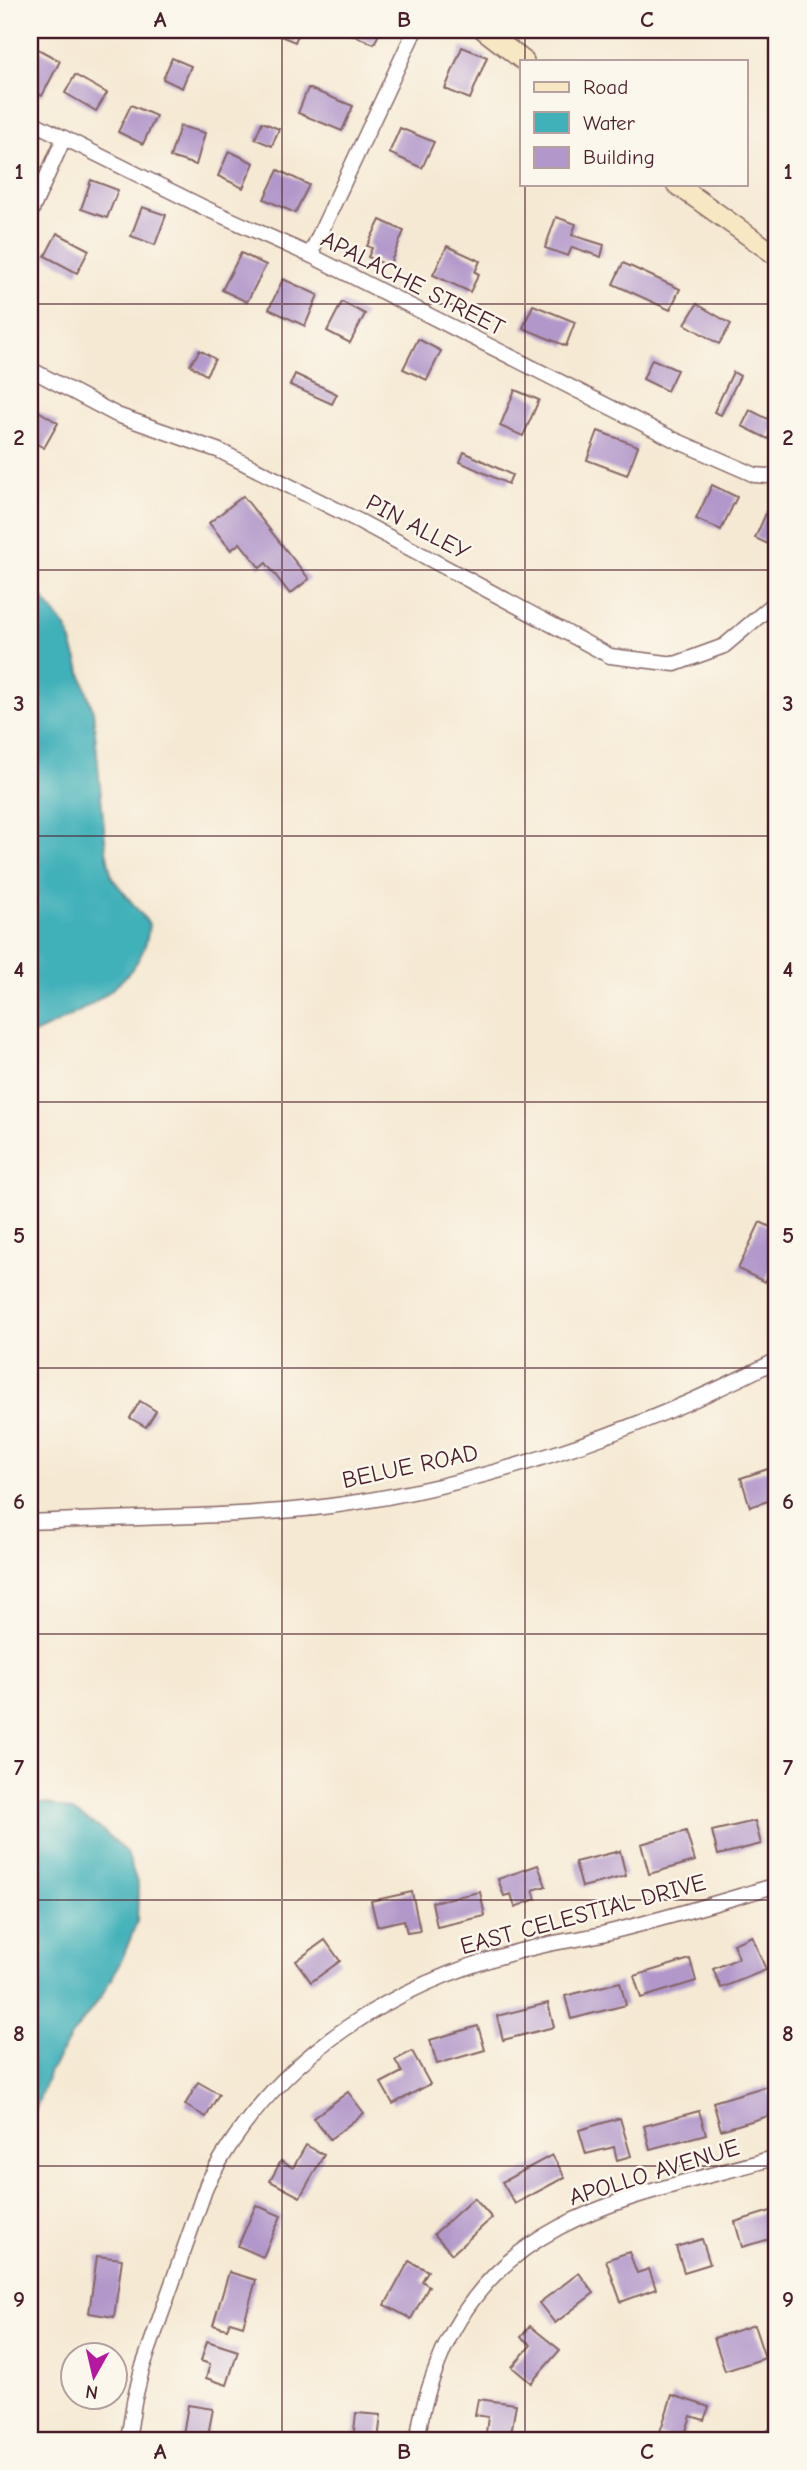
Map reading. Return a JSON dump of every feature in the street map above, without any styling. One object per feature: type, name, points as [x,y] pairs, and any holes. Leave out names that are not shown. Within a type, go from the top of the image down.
[{"type":"street","points":[[310,255],[415,30]]},
{"type":"street","points":[[484,30],[523,60]]},
{"type":"street","name":"APALACHE STREET","points":[[30,121],[207,209],[310,255],[675,440],[755,475],[777,474]]},
{"type":"street","points":[[30,214],[64,138]]},
{"type":"street","points":[[679,186],[777,256]]},
{"type":"street","name":"PIN ALLEY","points":[[30,369],[117,415],[220,451],[361,522],[610,656],[675,664],[724,646],[777,601]]},
{"type":"street","name":"BELUE ROAD","points":[[30,1522],[314,1508],[433,1488],[492,1473],[641,1423],[699,1399],[777,1360]]},
{"type":"street","name":"EAST CELESTIAL DRIVE","points":[[128,2440],[142,2369],[208,2184],[222,2156],[252,2113],[310,2054],[370,2012],[423,1986],[478,1964],[535,1947],[594,1936],[777,1885]]},
{"type":"street","name":"APOLLO AVENUE","points":[[418,2440],[428,2391],[449,2338],[486,2281],[521,2250],[560,2226],[604,2207],[777,2158]]},
{"type":"water","points":[[31,583],[67,629],[93,711],[106,850],[112,878],[149,924],[145,945],[123,980],[68,1018],[30,1036]]},
{"type":"water","points":[[46,1803],[72,1811],[101,1829],[127,1853],[138,1886],[137,1922],[122,1959],[102,1995],[72,2035],[50,2071],[33,2116],[30,2137],[30,1805]]},
{"type":"building","points":[[266,30],[300,30],[295,42]]},
{"type":"building","points":[[349,30],[381,30],[374,44],[348,33]]},
{"type":"building","points":[[462,47],[487,57],[470,99],[445,89]]},
{"type":"building","points":[[36,48],[60,61],[42,96],[30,90],[30,59]]},
{"type":"building","points":[[172,58],[191,66],[182,88],[163,79]]},
{"type":"building","points":[[75,75],[107,93],[96,111],[65,93]]},
{"type":"building","points":[[308,88],[353,106],[342,131],[298,113]]},
{"type":"building","points":[[131,105],[156,116],[143,144],[118,132]]},
{"type":"building","points":[[262,122],[279,129],[272,146],[255,139]]},
{"type":"building","points":[[180,126],[205,133],[196,165],[170,157]]},
{"type":"building","points":[[400,128],[434,142],[422,168],[389,153]]},
{"type":"building","points":[[229,151],[254,163],[243,188],[218,176]]},
{"type":"building","points":[[278,170],[309,185],[295,213],[264,199]]},
{"type":"building","points":[[91,180],[118,190],[107,218],[81,209]]},
{"type":"building","points":[[142,207],[166,215],[155,245],[131,236]]},
{"type":"building","points":[[556,217],[576,224],[572,235],[604,245],[601,257],[572,247],[568,256],[545,248]]},
{"type":"building","points":[[380,220],[404,231],[389,266],[368,257],[372,248],[367,246]]},
{"type":"building","points":[[57,233],[89,250],[77,273],[45,256]]},
{"type":"building","points":[[447,246],[480,261],[475,272],[479,274],[470,292],[433,275]]},
{"type":"building","points":[[241,253],[266,265],[247,302],[222,290]]},
{"type":"building","points":[[623,263],[680,289],[670,310],[613,284]]},
{"type":"building","points":[[283,279],[318,295],[305,326],[269,309]]},
{"type":"building","points":[[342,302],[365,314],[350,343],[327,331]]},
{"type":"building","points":[[697,304],[731,324],[719,344],[685,324]]},
{"type":"building","points":[[533,305],[575,322],[566,346],[523,328]]},
{"type":"building","points":[[418,339],[441,351],[427,380],[403,369]]},
{"type":"building","points":[[200,350],[215,359],[206,375],[190,365]]},
{"type":"building","points":[[652,359],[677,370],[667,391],[643,379]]},
{"type":"building","points":[[733,372],[740,376],[721,415],[714,412]]},
{"type":"building","points":[[295,374],[337,394],[332,404],[290,385]]},
{"type":"building","points":[[515,390],[539,400],[523,436],[500,426]]},
{"type":"building","points":[[30,406],[58,423],[44,448],[30,440]]},
{"type":"building","points":[[750,410],[776,423],[768,439],[742,426]]},
{"type":"building","points":[[598,431],[638,446],[627,475],[587,460]]},
{"type":"building","points":[[464,452],[512,475],[508,484],[460,462]]},
{"type":"building","points":[[712,485],[737,497],[721,530],[696,519]]},
{"type":"building","points":[[243,496],[309,579],[290,594],[266,563],[260,568],[240,543],[231,550],[209,523]]},
{"type":"building","points":[[767,511],[777,516],[777,548],[755,538]]},
{"type":"building","points":[[760,1222],[777,1230],[774,1253],[777,1256],[765,1282],[738,1269]]},
{"type":"building","points":[[140,1401],[156,1411],[146,1427],[130,1418]]},
{"type":"building","points":[[777,1466],[777,1498],[750,1507],[741,1478]]},
{"type":"building","points":[[755,1821],[761,1844],[718,1855],[712,1831]]},
{"type":"building","points":[[686,1831],[695,1861],[649,1874],[641,1844]]},
{"type":"building","points":[[620,1851],[626,1876],[582,1887],[575,1862]]},
{"type":"building","points":[[538,1865],[546,1886],[533,1890],[536,1899],[515,1907],[511,1894],[504,1896],[498,1879]]},
{"type":"building","points":[[412,1892],[420,1931],[407,1933],[404,1920],[377,1926],[371,1901]]},
{"type":"building","points":[[480,1892],[485,1916],[437,1927],[432,1902]]},
{"type":"building","points":[[752,1936],[766,1970],[721,1988],[713,1969],[739,1958],[733,1944]]},
{"type":"building","points":[[325,1940],[340,1961],[311,1982],[296,1961]]},
{"type":"building","points":[[690,1959],[696,1981],[641,1998],[634,1976]]},
{"type":"building","points":[[620,1982],[626,2005],[571,2019],[565,1996]]},
{"type":"building","points":[[548,2003],[554,2027],[503,2040],[497,2016]]},
{"type":"building","points":[[478,2026],[485,2050],[437,2064],[430,2040]]},
{"type":"building","points":[[412,2051],[430,2084],[393,2104],[381,2083],[402,2072],[395,2060]]},
{"type":"building","points":[[198,2082],[219,2094],[206,2117],[185,2105]]},
{"type":"building","points":[[767,2086],[775,2114],[721,2130],[713,2102]]},
{"type":"building","points":[[348,2092],[364,2113],[330,2139],[313,2118]]},
{"type":"building","points":[[699,2111],[706,2134],[650,2149],[644,2126]]},
{"type":"building","points":[[620,2118],[631,2156],[617,2160],[614,2147],[586,2154],[579,2130]]},
{"type":"building","points":[[306,2145],[324,2155],[300,2197],[270,2181],[281,2161],[293,2168]]},
{"type":"building","points":[[552,2155],[565,2177],[515,2204],[502,2182]]},
{"type":"building","points":[[474,2198],[492,2218],[452,2254],[434,2234]]},
{"type":"building","points":[[256,2205],[281,2216],[263,2257],[238,2246]]},
{"type":"building","points":[[777,2209],[777,2237],[742,2247],[735,2222]]},
{"type":"building","points":[[702,2239],[710,2264],[684,2272],[676,2247]]},
{"type":"building","points":[[629,2252],[637,2273],[649,2269],[656,2289],[621,2302],[606,2260]]},
{"type":"building","points":[[97,2256],[122,2259],[114,2317],[89,2313]]},
{"type":"building","points":[[409,2261],[428,2271],[422,2281],[429,2286],[411,2319],[385,2305]]},
{"type":"building","points":[[229,2272],[256,2280],[243,2326],[230,2322],[227,2329],[213,2325]]},
{"type":"building","points":[[579,2273],[594,2293],[555,2323],[539,2303]]},
{"type":"building","points":[[754,2325],[765,2358],[725,2371],[714,2338]]},
{"type":"building","points":[[530,2326],[560,2350],[531,2383],[512,2367],[531,2345],[521,2337]]},
{"type":"building","points":[[207,2341],[238,2351],[227,2385],[206,2378],[210,2364],[201,2361]]},
{"type":"building","points":[[672,2395],[709,2407],[704,2420],[691,2416],[683,2440],[659,2435]]},
{"type":"building","points":[[478,2399],[516,2404],[510,2440],[485,2440],[488,2417],[475,2415]]},
{"type":"building","points":[[188,2405],[213,2409],[207,2440],[182,2440]]},
{"type":"building","points":[[356,2413],[381,2415],[378,2440],[353,2440]]}]
